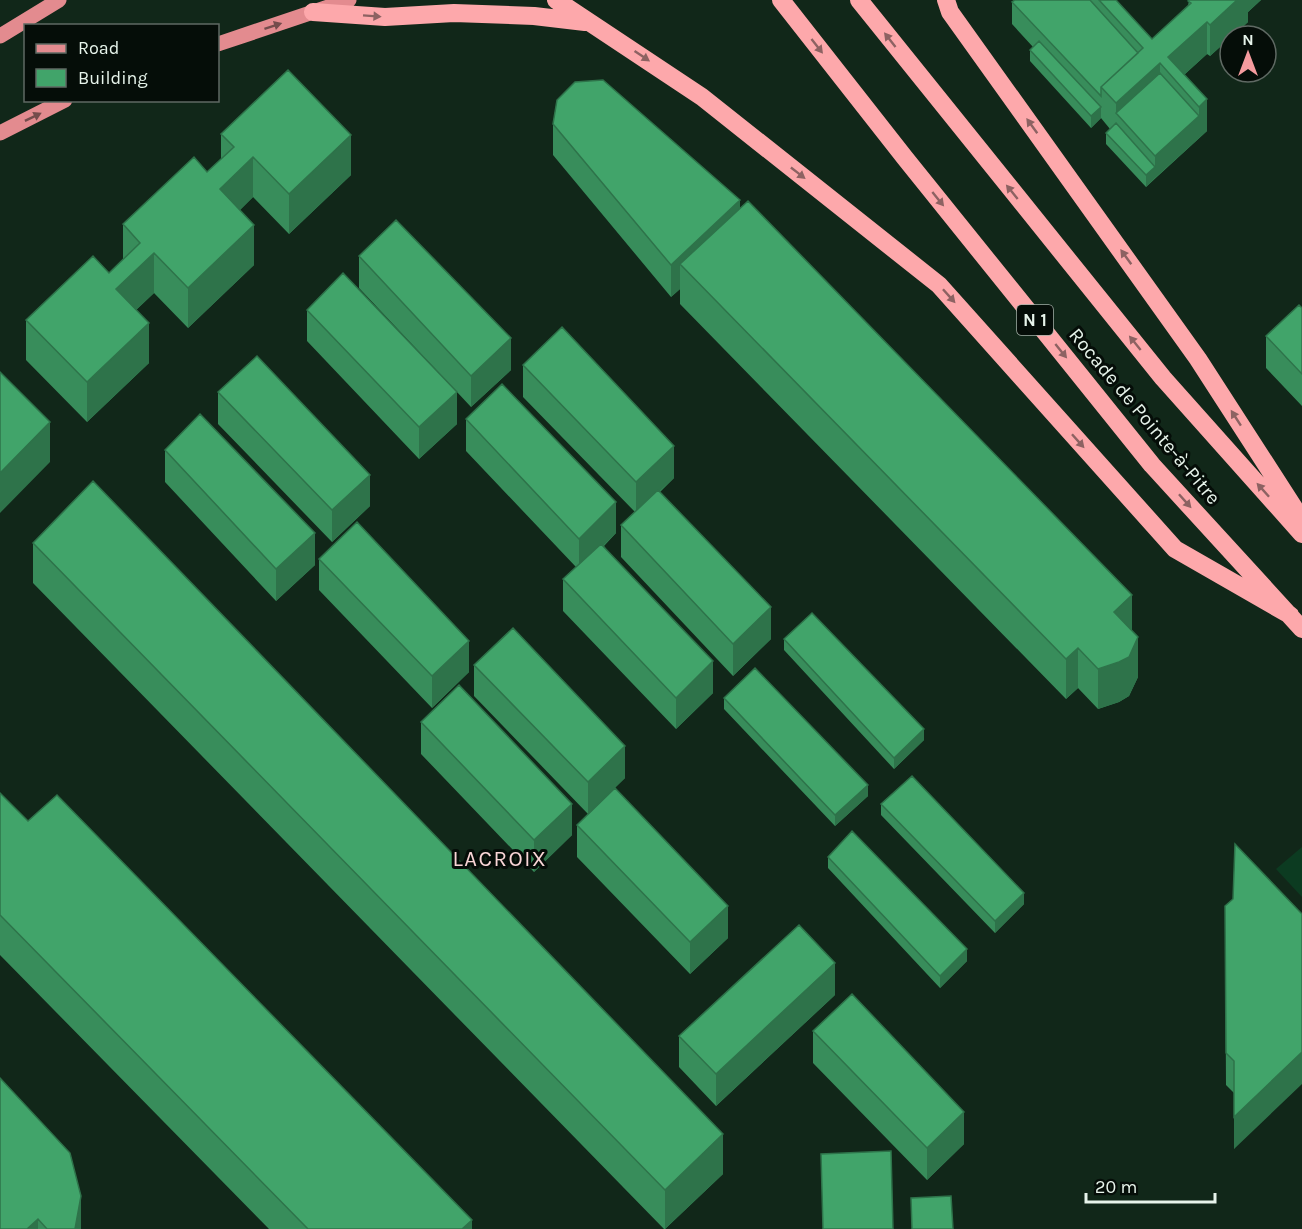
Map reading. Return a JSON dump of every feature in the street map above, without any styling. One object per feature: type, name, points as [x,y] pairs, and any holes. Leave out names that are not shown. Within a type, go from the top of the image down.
[{"type":"highway","points":[[556,0],[702,97],[939,285],[1175,549],[1296,622]]},
{"type":"highway","name":"Rocade de Pointe-à-Pitre","points":[[781,0],[1152,465],[1296,622]]},
{"type":"highway","name":"Rocade de Pointe-à-Pitre","points":[[859,0],[1163,378],[1302,534]]},
{"type":"highway","points":[[946,0],[950,12],[1198,359],[1302,520]]},
{"type":"highway","points":[[313,12],[385,16],[453,13],[524,15],[593,23]]},
{"type":"main road","points":[[0,36],[59,0]]},
{"type":"main road","points":[[219,44],[349,0]]},
{"type":"main road","points":[[0,133],[61,102]]},
{"type":"green space","points":[[1302,847],[1302,897],[1276,869]]},
{"type":"building","points":[[1015,0],[1090,0],[1138,53],[1101,87],[1101,96],[1012,2]]},
{"type":"building","points":[[1099,0],[1116,0],[1152,39],[1191,3],[1189,0],[1237,0],[1210,25],[1207,22],[1168,57],[1207,99],[1199,107],[1160,63],[1116,103],[1101,87],[1143,48]]},
{"type":"building","points":[[1039,41],[1101,107],[1091,116],[1030,50]]},
{"type":"building","points":[[288,70],[351,135],[289,194],[253,157],[220,189],[254,225],[188,288],[154,253],[116,289],[149,323],[87,382],[26,320],[93,256],[109,273],[140,243],[123,224],[194,157],[207,172],[234,147],[221,134]]},
{"type":"building","points":[[1160,73],[1199,116],[1155,156],[1116,113]]},
{"type":"building","points":[[603,80],[740,200],[671,265],[553,124],[557,100],[575,82]]},
{"type":"building","points":[[1116,123],[1155,167],[1146,175],[1106,133]]},
{"type":"building","points":[[748,201],[1132,595],[1114,612],[1138,637],[1129,657],[1098,669],[1078,648],[1066,659],[680,264]]},
{"type":"building","points":[[396,220],[511,338],[471,376],[359,256]]},
{"type":"building","points":[[343,273],[457,392],[419,427],[307,310]]},
{"type":"building","points":[[1299,305],[1302,308],[1302,374],[1266,336]]},
{"type":"building","points":[[562,327],[674,446],[636,482],[523,365]]},
{"type":"building","points":[[257,356],[370,475],[332,510],[218,392]]},
{"type":"building","points":[[0,372],[50,422],[0,473]]},
{"type":"building","points":[[502,384],[616,502],[579,539],[466,419]]},
{"type":"building","points":[[200,414],[315,533],[276,569],[165,450]]},
{"type":"building","points":[[93,481],[723,1134],[665,1190],[33,543]]},
{"type":"building","points":[[658,490],[771,607],[733,644],[621,525]]},
{"type":"building","points":[[357,522],[469,641],[432,676],[319,559]]},
{"type":"building","points":[[601,544],[713,661],[676,698],[563,579]]},
{"type":"building","points":[[812,613],[924,729],[894,758],[784,639]]},
{"type":"building","points":[[513,628],[625,746],[588,782],[474,665]]},
{"type":"building","points":[[755,668],[868,785],[835,815],[724,698]]},
{"type":"building","points":[[459,685],[572,804],[534,840],[421,722]]},
{"type":"building","points":[[912,776],[1024,893],[995,921],[881,804]]},
{"type":"building","points":[[615,788],[728,906],[690,942],[577,825]]},
{"type":"building","points":[[0,793],[28,821],[57,795],[472,1220],[462,1229],[308,1229],[0,915]]},
{"type":"building","points":[[852,831],[967,949],[940,976],[828,857]]},
{"type":"building","points":[[1235,844],[1302,914],[1302,1052],[1234,1117],[1234,1061],[1226,1053],[1225,906],[1233,899]]},
{"type":"building","points":[[799,925],[835,963],[716,1074],[679,1036]]},
{"type":"building","points":[[852,994],[964,1112],[927,1148],[813,1031]]},
{"type":"building","points":[[0,1078],[70,1153],[81,1196],[75,1229],[47,1229],[38,1219],[27,1229],[0,1229]]},
{"type":"building","points":[[891,1151],[893,1229],[823,1229],[821,1154]]},
{"type":"building","points":[[951,1196],[953,1229],[912,1229],[911,1198]]},
{"type":"district","name":"LACROIX","points":[[500,858]]}]
